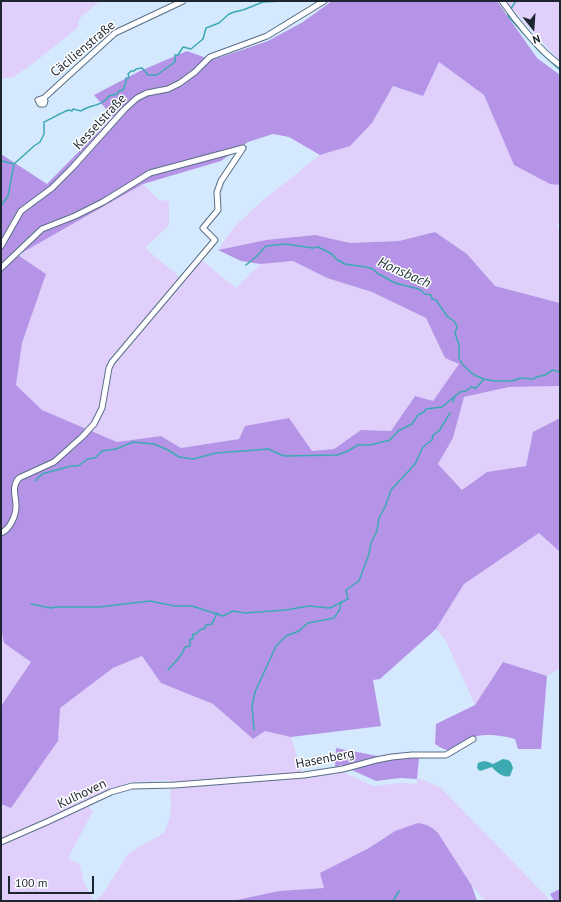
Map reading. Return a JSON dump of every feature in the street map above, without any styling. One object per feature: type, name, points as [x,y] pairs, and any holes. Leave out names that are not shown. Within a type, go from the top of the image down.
[{"type":"street","name":"Cäcilienstraße","points":[[44,98],[115,34],[183,1]]},
{"type":"street","name":"Kesselstraße","points":[[1,246],[21,211],[52,188],[124,110],[137,98],[147,93],[168,89],[180,83],[195,72],[210,57],[267,36],[324,1]]},
{"type":"street","points":[[502,1],[518,23],[560,65]]},
{"type":"street","points":[[1,268],[42,229],[103,202],[150,173],[243,148],[221,181],[217,192],[218,210],[203,228],[216,240],[112,362],[109,368],[102,408],[94,424],[54,462],[19,478],[16,482],[14,494],[16,506],[15,512],[12,522],[6,530],[1,533]]},
{"type":"street","name":"Hasenberg","points":[[175,785],[288,777],[343,769],[392,757],[412,755],[446,755],[473,739]]},
{"type":"street","name":"Kulhoven","points":[[1,842],[122,788],[132,786],[175,785]]},
{"type":"shaded area","points":[[1,1],[100,1],[79,19],[78,27],[39,59],[14,77],[1,79]]},
{"type":"shaded area","points":[[332,1],[497,1],[537,58],[560,75],[560,185],[550,184],[514,165],[484,95],[439,62],[423,96],[393,86],[372,123],[350,146],[320,155],[289,137],[273,134],[248,142],[221,161],[143,184],[18,255],[46,274],[22,343],[16,385],[42,410],[117,442],[161,436],[181,448],[239,439],[245,426],[289,418],[312,451],[334,449],[361,430],[391,431],[415,396],[433,401],[459,364],[445,358],[426,318],[372,292],[327,278],[293,261],[261,264],[241,261],[218,250],[266,240],[315,235],[350,243],[399,241],[435,232],[467,254],[495,286],[560,303],[560,386],[509,387],[464,397],[453,438],[438,464],[462,490],[487,472],[526,466],[533,432],[560,418],[560,552],[539,533],[464,584],[436,629],[380,679],[373,680],[381,726],[291,737],[265,731],[253,739],[213,704],[161,683],[142,656],[113,668],[60,708],[58,741],[11,808],[1,804],[1,706],[31,662],[4,643],[1,629],[1,154],[47,184],[113,117],[94,95],[140,71],[187,51],[212,60],[268,41],[303,22]]},
{"type":"shaded area","points":[[502,1],[560,1],[560,60],[514,10],[511,13]]},
{"type":"shaded area","points":[[439,62],[484,95],[498,126],[550,184],[560,185],[560,222],[557,226],[560,231],[560,303],[495,286],[467,254],[435,232],[399,241],[350,243],[315,235],[266,240],[218,250],[234,227],[262,201],[320,155],[350,146],[372,123],[393,86],[423,96]]},
{"type":"shaded area","points":[[143,184],[159,200],[169,201],[169,225],[145,248],[182,279],[201,260],[236,288],[261,264],[293,261],[327,278],[372,292],[426,318],[445,358],[460,364],[433,401],[414,396],[391,431],[361,430],[334,449],[312,451],[239,439],[181,448],[161,436],[117,442],[42,410],[16,385],[22,343],[46,274],[18,255]]},
{"type":"shaded area","points":[[560,386],[560,418],[533,432],[526,466],[487,473],[462,490],[438,464],[453,438],[464,397],[509,387]]},
{"type":"shaded area","points":[[539,533],[560,552],[560,668],[547,676],[503,662],[475,705],[446,641],[436,629],[464,584]]},
{"type":"shaded area","points":[[1,629],[5,643],[31,662],[1,706]]},
{"type":"shaded area","points":[[142,656],[161,683],[213,704],[253,739],[265,731],[291,737],[303,778],[343,772],[373,786],[401,783],[417,784],[417,779],[424,780],[441,788],[547,897],[548,901],[486,901],[472,886],[438,833],[395,831],[369,848],[321,873],[324,888],[279,891],[232,901],[96,901],[104,892],[129,853],[164,833],[169,821],[171,808],[170,780],[131,782],[82,801],[93,811],[68,858],[80,865],[83,880],[93,901],[1,901],[1,804],[11,807],[58,741],[59,708],[113,668]],"holes":[[[28,828],[33,832],[2,844],[4,838]]]},
{"type":"shaded area","points":[[503,662],[547,676],[541,749],[518,749],[515,739],[489,735],[474,737],[452,750],[442,748],[435,744],[436,724],[475,705]]},
{"type":"shaded area","points":[[336,748],[393,759],[419,758],[417,779],[400,778],[376,781],[341,765],[335,767]]},
{"type":"shaded area","points":[[503,759],[509,760],[512,764],[513,768],[510,776],[498,773],[492,767],[480,771],[477,768],[478,763],[480,762],[486,761],[493,764]]},
{"type":"shaded area","points":[[418,823],[429,826],[438,833],[472,886],[477,901],[232,901],[279,891],[324,888],[320,873],[369,848],[395,831]]},
{"type":"shaded area","points":[[560,889],[560,901],[554,901],[550,894]]},
{"type":"waterway","points":[[1,162],[14,164],[40,142],[44,134],[44,122],[69,110],[72,111],[73,109],[81,111],[100,104],[109,96],[117,94],[119,91],[123,90],[126,78],[129,77],[128,74],[131,71],[142,68],[148,75],[157,75],[175,62],[175,55],[178,55],[183,47],[191,49],[203,39],[206,28],[219,23],[229,14],[263,2],[283,1]]},
{"type":"waterway","name":"Honsbach","points":[[510,10],[516,1]]},
{"type":"waterway","name":"Honsbach","points":[[508,14],[508,16],[540,52],[560,70]]},
{"type":"waterway","points":[[1,206],[8,196],[14,164]]},
{"type":"waterway","name":"Honsbach","points":[[246,265],[266,246],[286,244],[313,248],[318,247],[332,254],[336,259],[345,264],[373,269],[377,273],[395,283],[419,289],[425,294],[431,295],[432,299],[436,300],[447,316],[455,322],[457,327],[455,333],[459,345],[459,358],[463,365],[474,375],[494,381],[512,381],[521,378],[533,379],[545,375],[553,370],[560,372]]},
{"type":"waterway","points":[[35,481],[42,474],[71,466],[78,466],[88,459],[95,458],[102,451],[116,449],[133,442],[154,444],[179,457],[193,459],[216,453],[268,449],[284,456],[337,455],[358,445],[370,445],[390,440],[398,431],[412,424],[418,415],[426,409],[442,407],[460,392],[466,391],[471,387],[476,388],[484,379]]},
{"type":"waterway","points":[[453,402],[455,396]]},
{"type":"waterway","points":[[31,604],[51,608],[99,607],[150,601],[175,606],[192,606],[223,616],[233,611],[245,613],[286,610],[309,606],[330,608],[348,599],[346,590],[359,581],[369,554],[371,543],[377,531],[379,518],[391,490],[415,464],[423,447],[432,440],[433,435],[439,431],[450,413]]},
{"type":"waterway","points":[[254,730],[252,706],[255,692],[276,646],[286,636],[299,631],[308,623],[334,618],[340,609],[341,602]]},
{"type":"waterway","points":[[168,670],[180,657],[185,647],[190,646],[190,639],[193,639],[193,634],[196,634],[205,628],[206,625],[212,624],[217,613]]},
{"type":"waterway","points":[[393,901],[399,891]]}]
